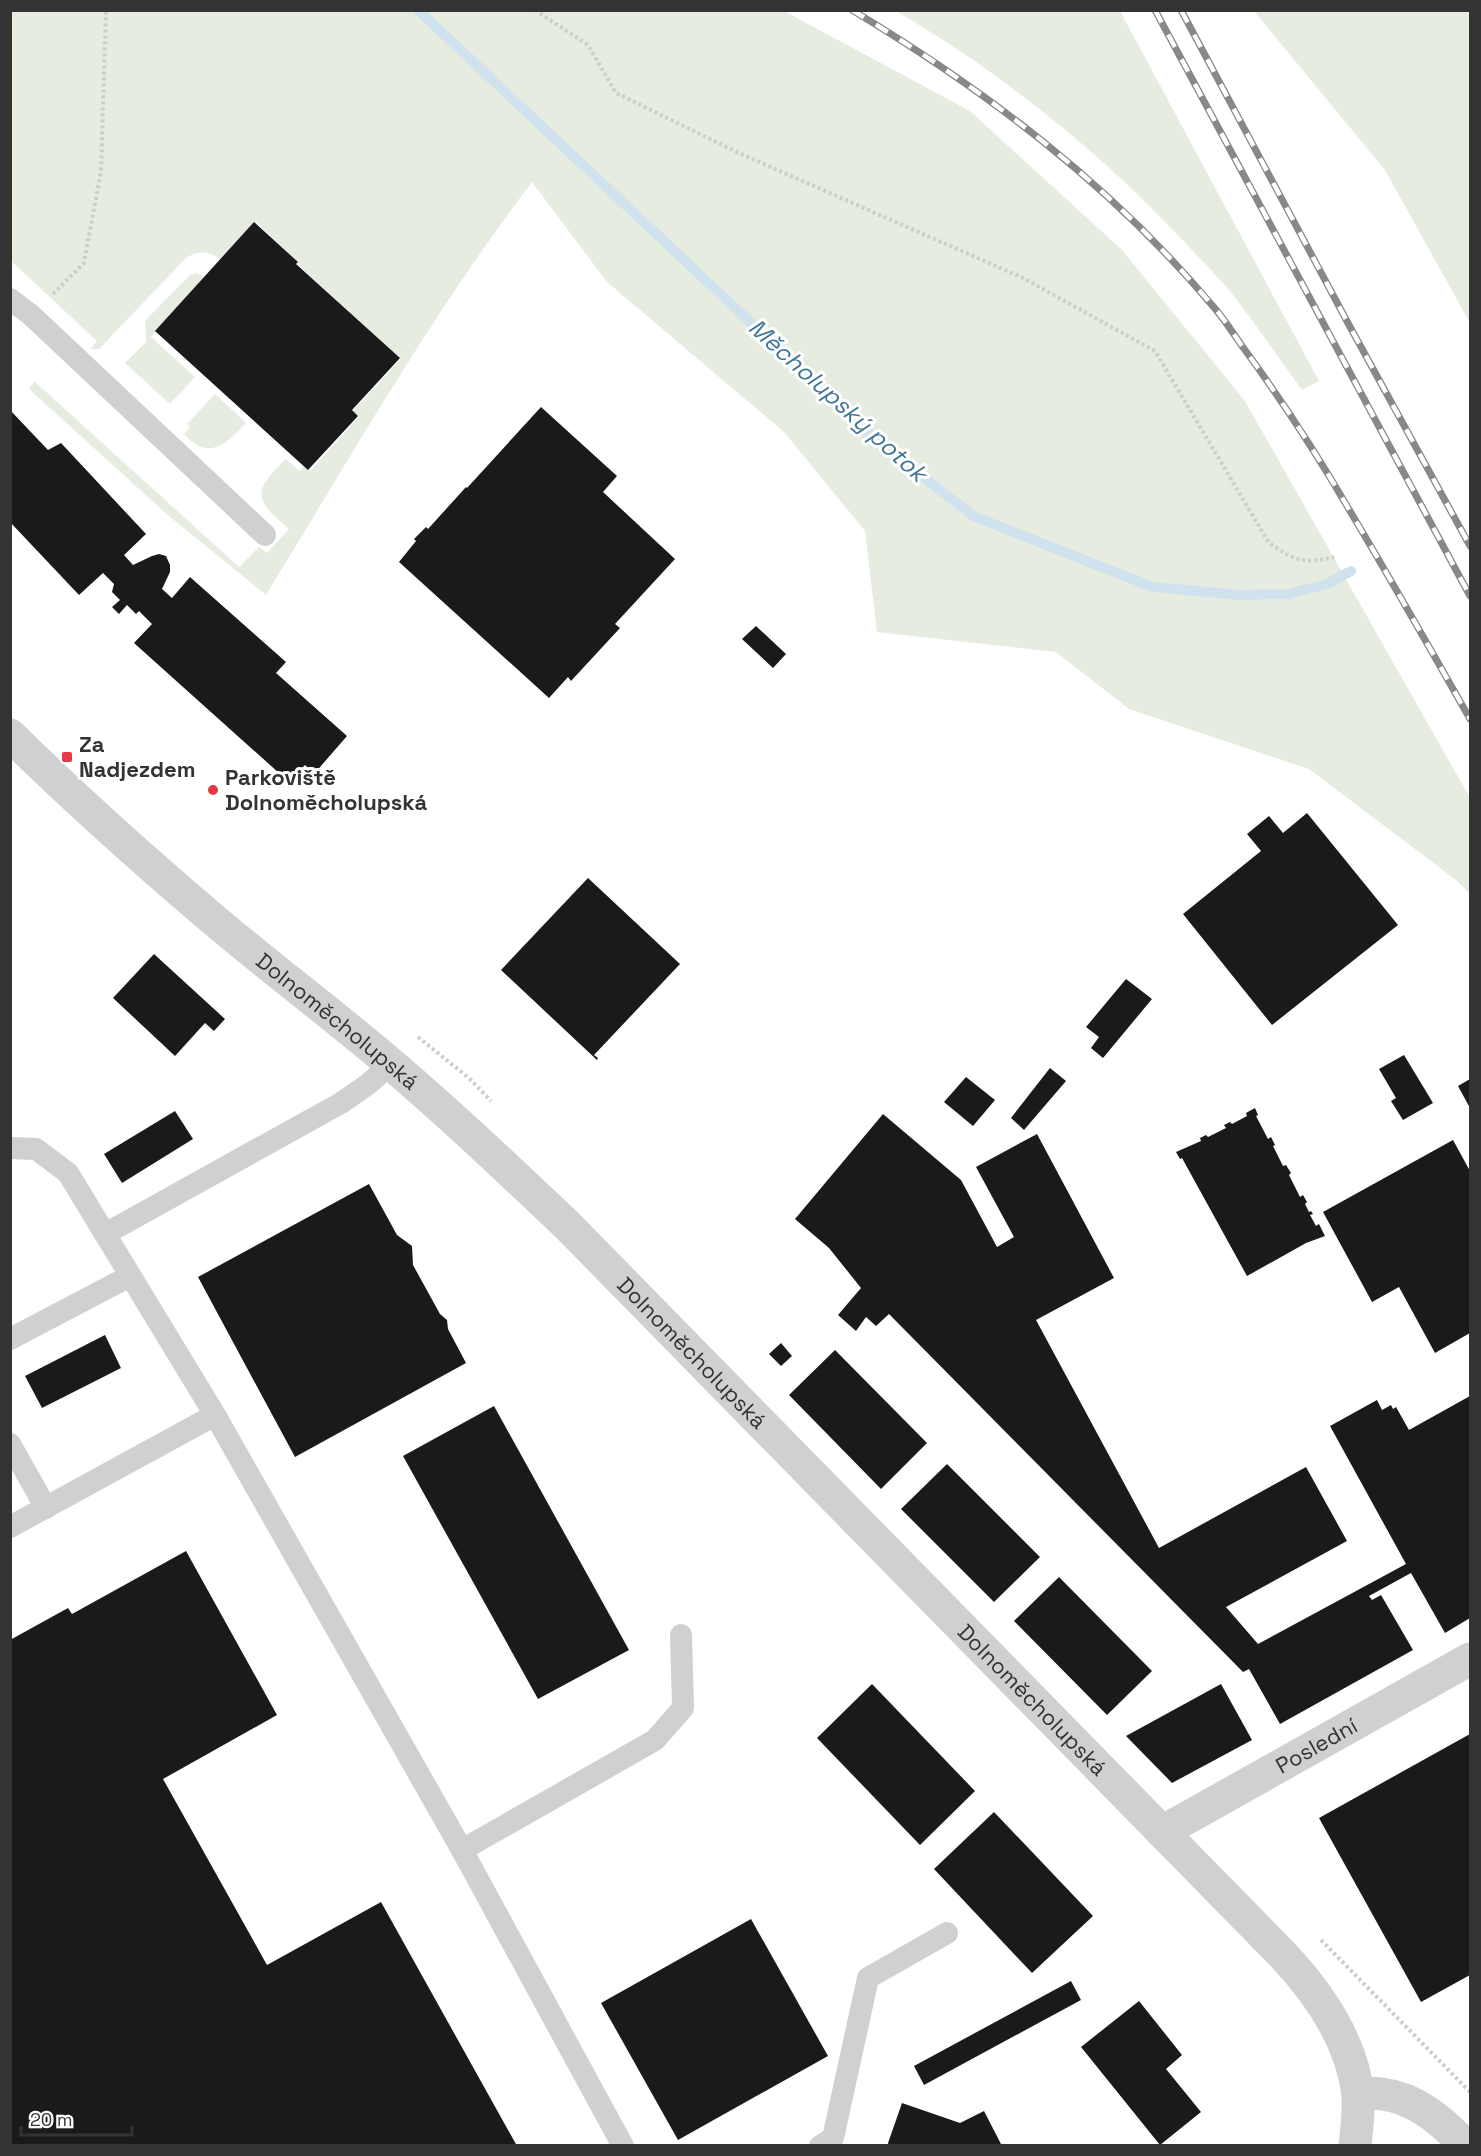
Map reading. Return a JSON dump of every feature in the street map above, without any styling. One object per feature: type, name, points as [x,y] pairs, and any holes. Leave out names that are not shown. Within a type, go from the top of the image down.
[{"type":"street","name":"Dolnoměcholupská","points":[[10,735],[80,802],[176,887],[391,1064],[568,1226],[1304,1978],[1344,2044],[1358,2095],[1355,2145]]},
{"type":"street","name":"Poslední","points":[[1162,1832],[1470,1659]]},
{"type":"street","points":[[1358,2095],[1382,2094],[1425,2109],[1466,2145]]},
{"type":"lane","points":[[10,298],[31,315],[265,535]]},
{"type":"lane","points":[[105,1234],[341,1103],[391,1064]]},
{"type":"lane","points":[[10,1148],[36,1149],[68,1173],[216,1415],[462,1850],[622,2145]]},
{"type":"lane","points":[[10,1339],[130,1276]]},
{"type":"lane","points":[[10,1527],[216,1415]]},
{"type":"lane","points":[[10,1444],[46,1508]]},
{"type":"lane","points":[[462,1850],[655,1740],[683,1708],[681,1635]]},
{"type":"lane","points":[[820,2145],[833,2138],[868,1978],[947,1933]]},
{"type":"path","points":[[31,315],[84,263],[101,171],[106,10]]},
{"type":"path","points":[[535,10],[588,45],[616,93],[741,154],[1023,278],[1155,351],[1269,543],[1291,558],[1313,562],[1334,557]]},
{"type":"path","points":[[1443,2064],[1470,2092]]},
{"type":"shaded area","points":[[10,11],[784,11],[970,111],[1122,250],[1245,401],[1470,798],[1470,894],[1456,880],[1309,769],[1129,709],[1056,652],[877,632],[865,531],[784,432],[607,282],[532,182],[427,333],[266,595],[169,516],[29,389],[34,381],[239,567],[259,547],[267,553],[289,529],[263,502],[262,488],[267,480],[286,459],[299,471],[304,466],[310,471],[359,417],[353,411],[401,359],[298,265],[299,263],[256,222],[221,260],[204,253],[186,258],[99,349],[91,349],[97,341],[11,261]]},
{"type":"shaded area","points":[[896,11],[1120,11],[1319,381],[1302,390],[1225,286],[1160,216],[1090,151],[1015,90],[937,36]]},
{"type":"shaded area","points":[[1254,11],[1470,11],[1470,323],[1385,170]]},
{"type":"shaded area","points":[[197,273],[206,277],[151,337],[195,377],[170,404],[125,363],[146,342],[145,321],[190,275]]},
{"type":"shaded area","points":[[215,394],[246,423],[231,438],[217,447],[201,447],[184,434],[190,427],[187,424]]},
{"type":"building","points":[[254,222],[298,262],[296,264],[400,358],[352,410],[358,416],[308,470],[155,331]]},
{"type":"building","points":[[541,407],[617,476],[603,492],[675,559],[615,624],[620,628],[571,681],[568,677],[549,698],[399,562],[416,541],[414,539],[426,527],[428,529]]},
{"type":"building","points":[[10,410],[48,450],[61,443],[146,534],[124,555],[133,565],[159,554],[166,556],[170,572],[162,589],[172,598],[190,577],[286,662],[276,673],[347,736],[314,774],[305,765],[289,782],[134,643],[152,624],[139,611],[136,614],[127,605],[119,614],[112,607],[120,600],[112,592],[114,584],[103,573],[79,595],[10,522]]},
{"type":"building","points":[[756,626],[786,654],[773,668],[742,639]]},
{"type":"building","points":[[1307,813],[1398,925],[1272,1025],[1183,914],[1261,851],[1247,834],[1269,816],[1283,833]]},
{"type":"building","points":[[588,878],[680,964],[594,1055],[598,1058],[597,1060],[501,970]]},
{"type":"building","points":[[154,954],[225,1019],[214,1031],[205,1023],[175,1056],[113,998]]},
{"type":"building","points":[[1126,979],[1152,999],[1103,1058],[1091,1048],[1099,1037],[1086,1027]]},
{"type":"building","points":[[1404,1055],[1433,1103],[1403,1120],[1391,1101],[1396,1098],[1379,1069]]},
{"type":"building","points":[[1050,1068],[1066,1081],[1024,1130],[1011,1118]]},
{"type":"building","points":[[966,1077],[995,1100],[973,1126],[944,1102]]},
{"type":"building","points":[[1470,1079],[1470,1108],[1458,1086]]},
{"type":"building","points":[[1255,1108],[1258,1115],[1256,1116],[1268,1139],[1271,1137],[1283,1166],[1286,1165],[1291,1173],[1289,1175],[1300,1197],[1303,1195],[1309,1212],[1313,1214],[1310,1215],[1316,1226],[1319,1224],[1325,1236],[1306,1243],[1247,1276],[1182,1158],[1180,1159],[1176,1152],[1201,1141],[1200,1138],[1206,1135],[1208,1137],[1226,1128],[1224,1125],[1230,1122],[1232,1124],[1247,1116],[1246,1113]]},
{"type":"building","points":[[175,1111],[193,1139],[122,1183],[104,1154]]},
{"type":"building","points":[[883,1114],[961,1180],[997,1247],[1014,1237],[976,1167],[1037,1134],[1114,1278],[1036,1320],[1159,1548],[1306,1467],[1347,1541],[1226,1607],[1258,1644],[1406,1564],[1330,1426],[1377,1400],[1382,1410],[1391,1405],[1393,1409],[1396,1407],[1409,1430],[1470,1396],[1470,1618],[1445,1633],[1411,1573],[1369,1596],[1372,1600],[1381,1595],[1413,1650],[1280,1724],[1249,1669],[1243,1672],[889,1314],[876,1326],[866,1317],[856,1331],[838,1315],[861,1288],[829,1248],[795,1219]]},
{"type":"building","points":[[1453,1140],[1470,1171],[1470,1333],[1435,1353],[1399,1287],[1372,1302],[1323,1212]]},
{"type":"building","points":[[369,1184],[397,1235],[412,1246],[413,1265],[440,1314],[447,1320],[448,1329],[466,1363],[295,1457],[198,1277]]},
{"type":"building","points":[[105,1335],[121,1368],[42,1408],[25,1376]]},
{"type":"building","points":[[781,1343],[792,1356],[781,1366],[769,1354]]},
{"type":"building","points":[[835,1350],[927,1443],[881,1489],[789,1395]]},
{"type":"building","points":[[494,1406],[629,1650],[538,1699],[403,1456]]},
{"type":"building","points":[[947,1464],[1040,1557],[994,1602],[901,1509]]},
{"type":"building","points":[[186,1551],[277,1715],[163,1779],[267,1965],[381,1902],[517,2146],[10,2146],[10,1640],[68,1608],[72,1614]]},
{"type":"building","points":[[1059,1577],[1152,1671],[1107,1715],[1014,1621]]},
{"type":"building","points":[[872,1684],[975,1791],[920,1845],[817,1738]]},
{"type":"building","points":[[1221,1684],[1252,1740],[1172,1783],[1126,1736]]},
{"type":"building","points":[[1470,1734],[1470,1975],[1421,2002],[1319,1818]]},
{"type":"building","points":[[994,1812],[1093,1916],[1032,1973],[934,1869]]},
{"type":"building","points":[[751,1919],[828,2056],[678,2140],[601,2003]]},
{"type":"building","points":[[1071,1981],[1081,2000],[924,2085],[914,2066]]},
{"type":"building","points":[[1139,2001],[1182,2055],[1166,2069],[1201,2112],[1160,2145],[1081,2047]]},
{"type":"building","points":[[902,2103],[960,2123],[984,2111],[1002,2146],[889,2146],[888,2143]]},
{"type":"waterway","name":"Měcholupský potok","points":[[418,10],[879,443],[975,517],[1153,587],[1240,595],[1288,594],[1327,584],[1351,571]]},
{"type":"railway","points":[[852,10],[950,73],[1044,142],[1131,219],[1216,309],[1300,429],[1396,589],[1470,719]]},
{"type":"railway","points":[[1155,10],[1470,596]]},
{"type":"railway","points":[[1181,10],[1470,546]]},
{"type":"place","name":"Za Nadjezdem","points":[[67,757]]},
{"type":"place","name":"Parkoviště Dolnoměcholupská","points":[[213,790]]}]
